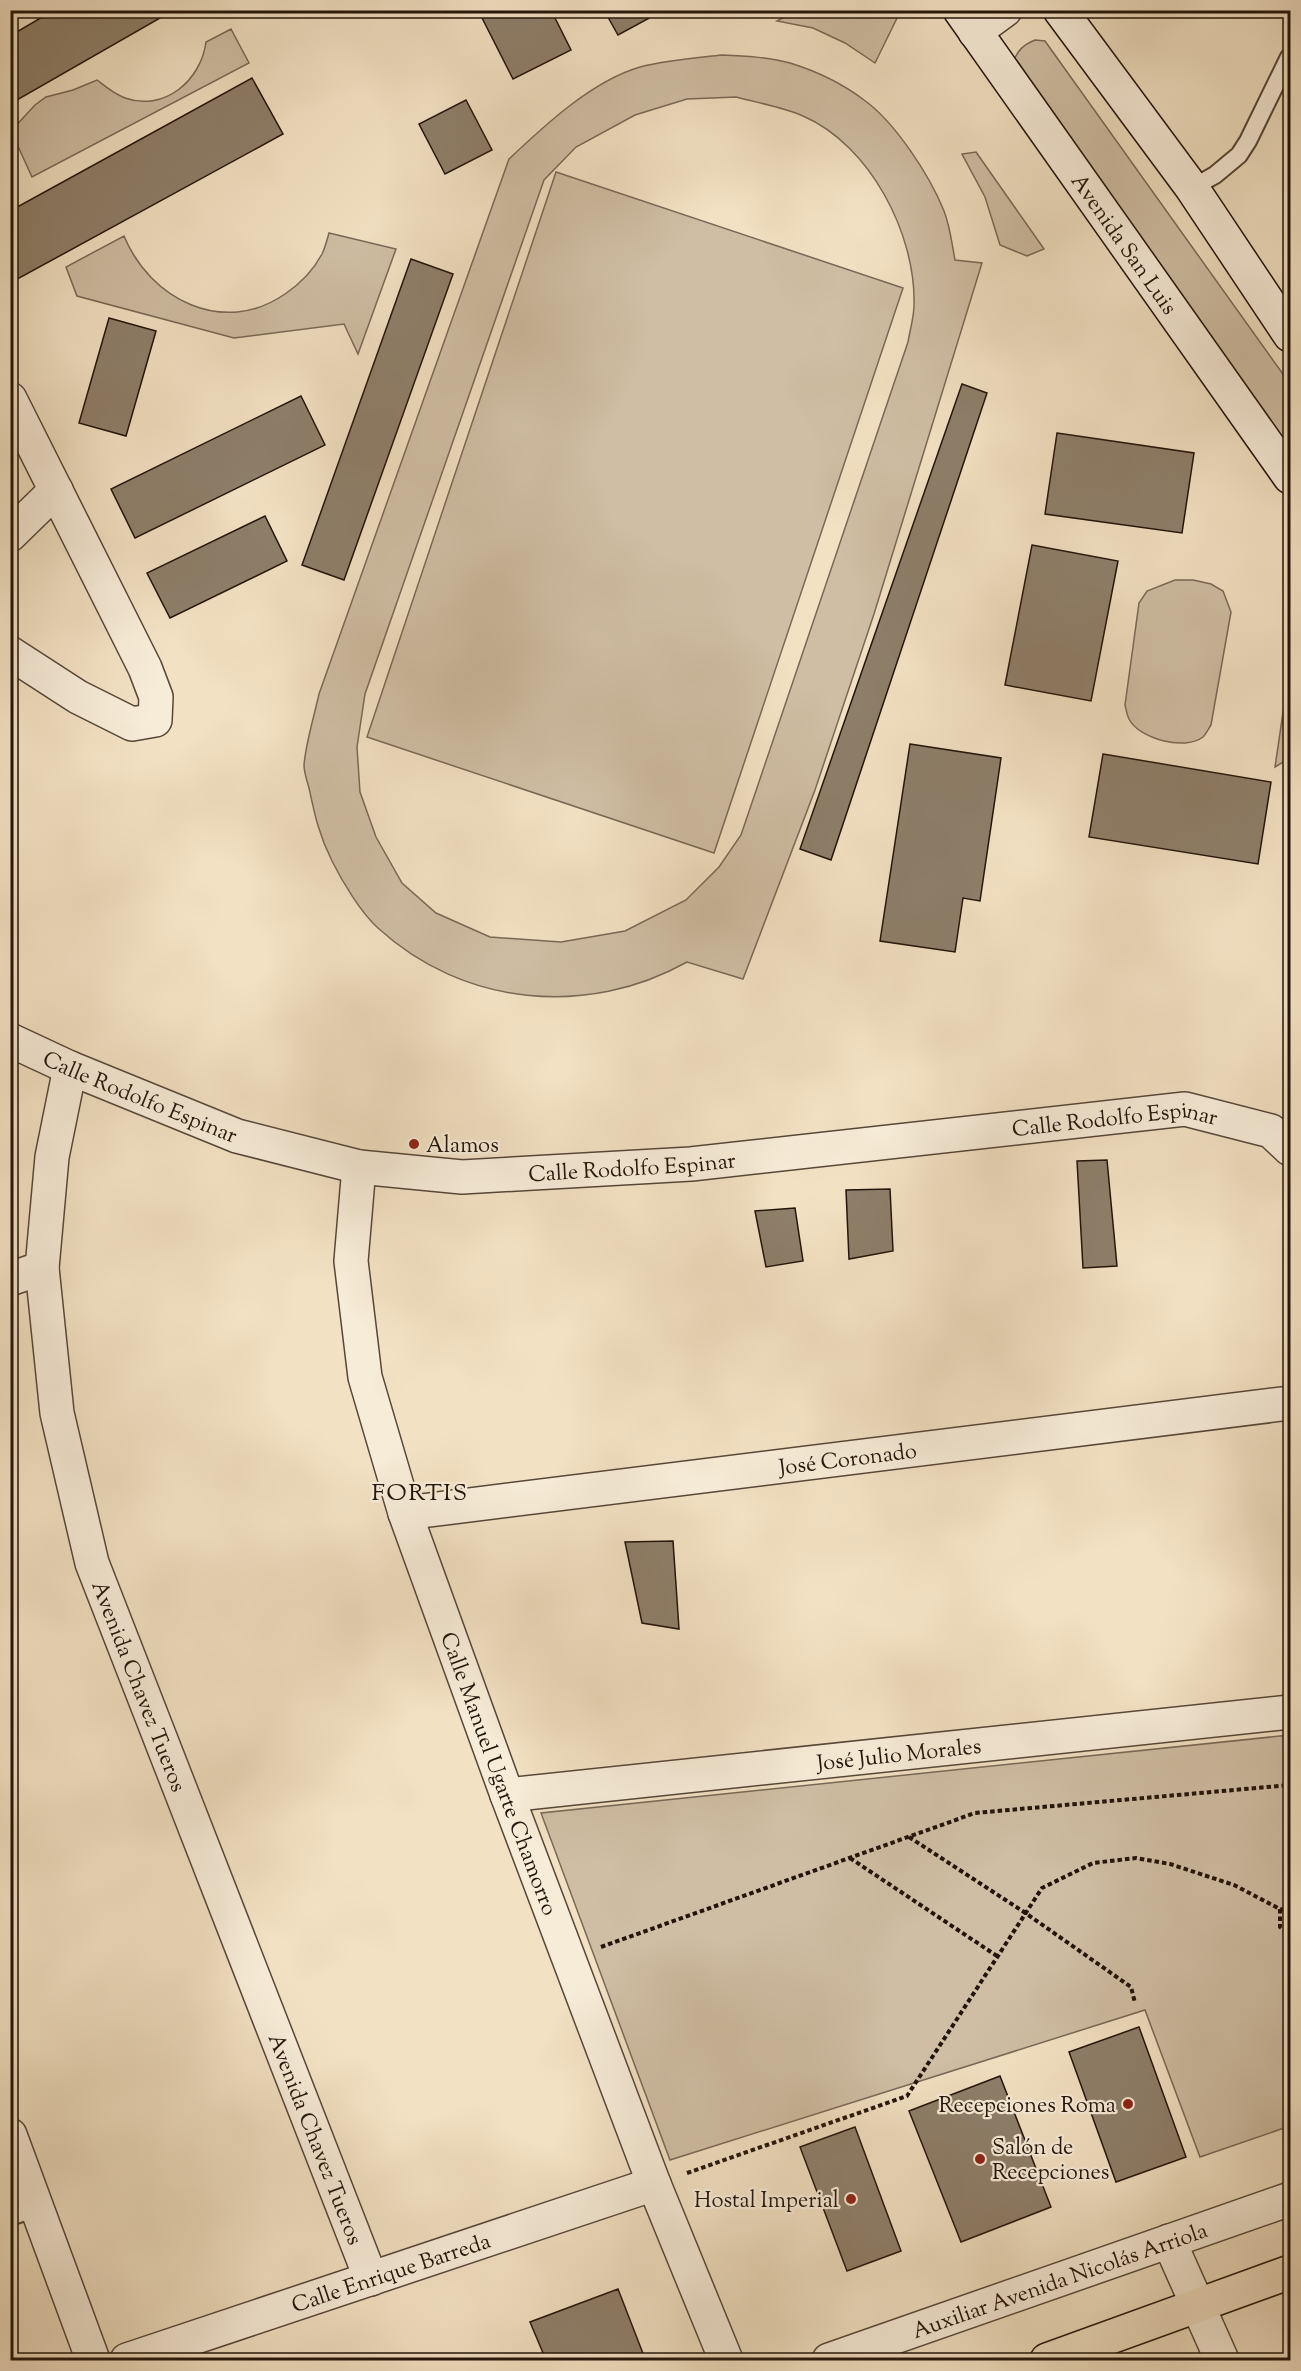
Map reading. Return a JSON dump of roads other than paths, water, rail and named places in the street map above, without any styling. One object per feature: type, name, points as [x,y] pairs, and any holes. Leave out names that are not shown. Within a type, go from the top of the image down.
[{"type":"main road","points":[[1047,2361],[1290,2272]]},
{"type":"street","points":[[967,21],[1005,10]]},
{"type":"street","points":[[1060,10],[1192,188],[1290,335]]},
{"type":"street","name":"Avenida San Luis","points":[[967,21],[1290,477]]},
{"type":"street","points":[[10,399],[145,668],[156,697],[155,720],[132,724],[78,697],[10,654]]},
{"type":"street","points":[[10,536],[56,490]]},
{"type":"street","name":"Calle Rodolfo Espinar","points":[[10,1040],[70,1068],[237,1136],[359,1167],[462,1177],[691,1164],[1185,1109],[1281,1140]]},
{"type":"street","name":"Avenida Chavez Tueros","points":[[70,1068],[52,1157],[42,1268],[57,1413],[92,1563],[371,2279]]},
{"type":"street","name":"Calle Manuel Ugarte Chamorro","points":[[359,1167],[351,1261],[365,1377],[405,1513],[507,1795],[654,2184],[726,2361]]},
{"type":"street","points":[[10,1279],[42,1268]]},
{"type":"street","name":"José Coronado","points":[[405,1513],[1290,1403]]},
{"type":"street","name":"José Julio Morales","points":[[507,1795],[1290,1712]]},
{"type":"street","points":[[12,2142],[24,2212],[93,2361]]},
{"type":"street","name":"Calle Enrique Barreda","points":[[127,2361],[654,2184]]},
{"type":"street","name":"Auxiliar Avenida Nicolás Arriola","points":[[829,2361],[1290,2199]]},
{"type":"street","points":[[1169,2241],[1222,2361]]},
{"type":"lane","points":[[1192,188],[1215,175],[1239,155],[1289,57]]},
{"type":"place","name":"Alamos","points":[[414,1144]]},
{"type":"place","name":"Recepciones Roma","points":[[1128,2104]]},
{"type":"place","name":"Salón de Recepciones","points":[[980,2159]]},
{"type":"place","name":"Hostal Imperial","points":[[851,2199]]},
{"type":"district","name":"FORTIS","points":[[420,1492]]}]
